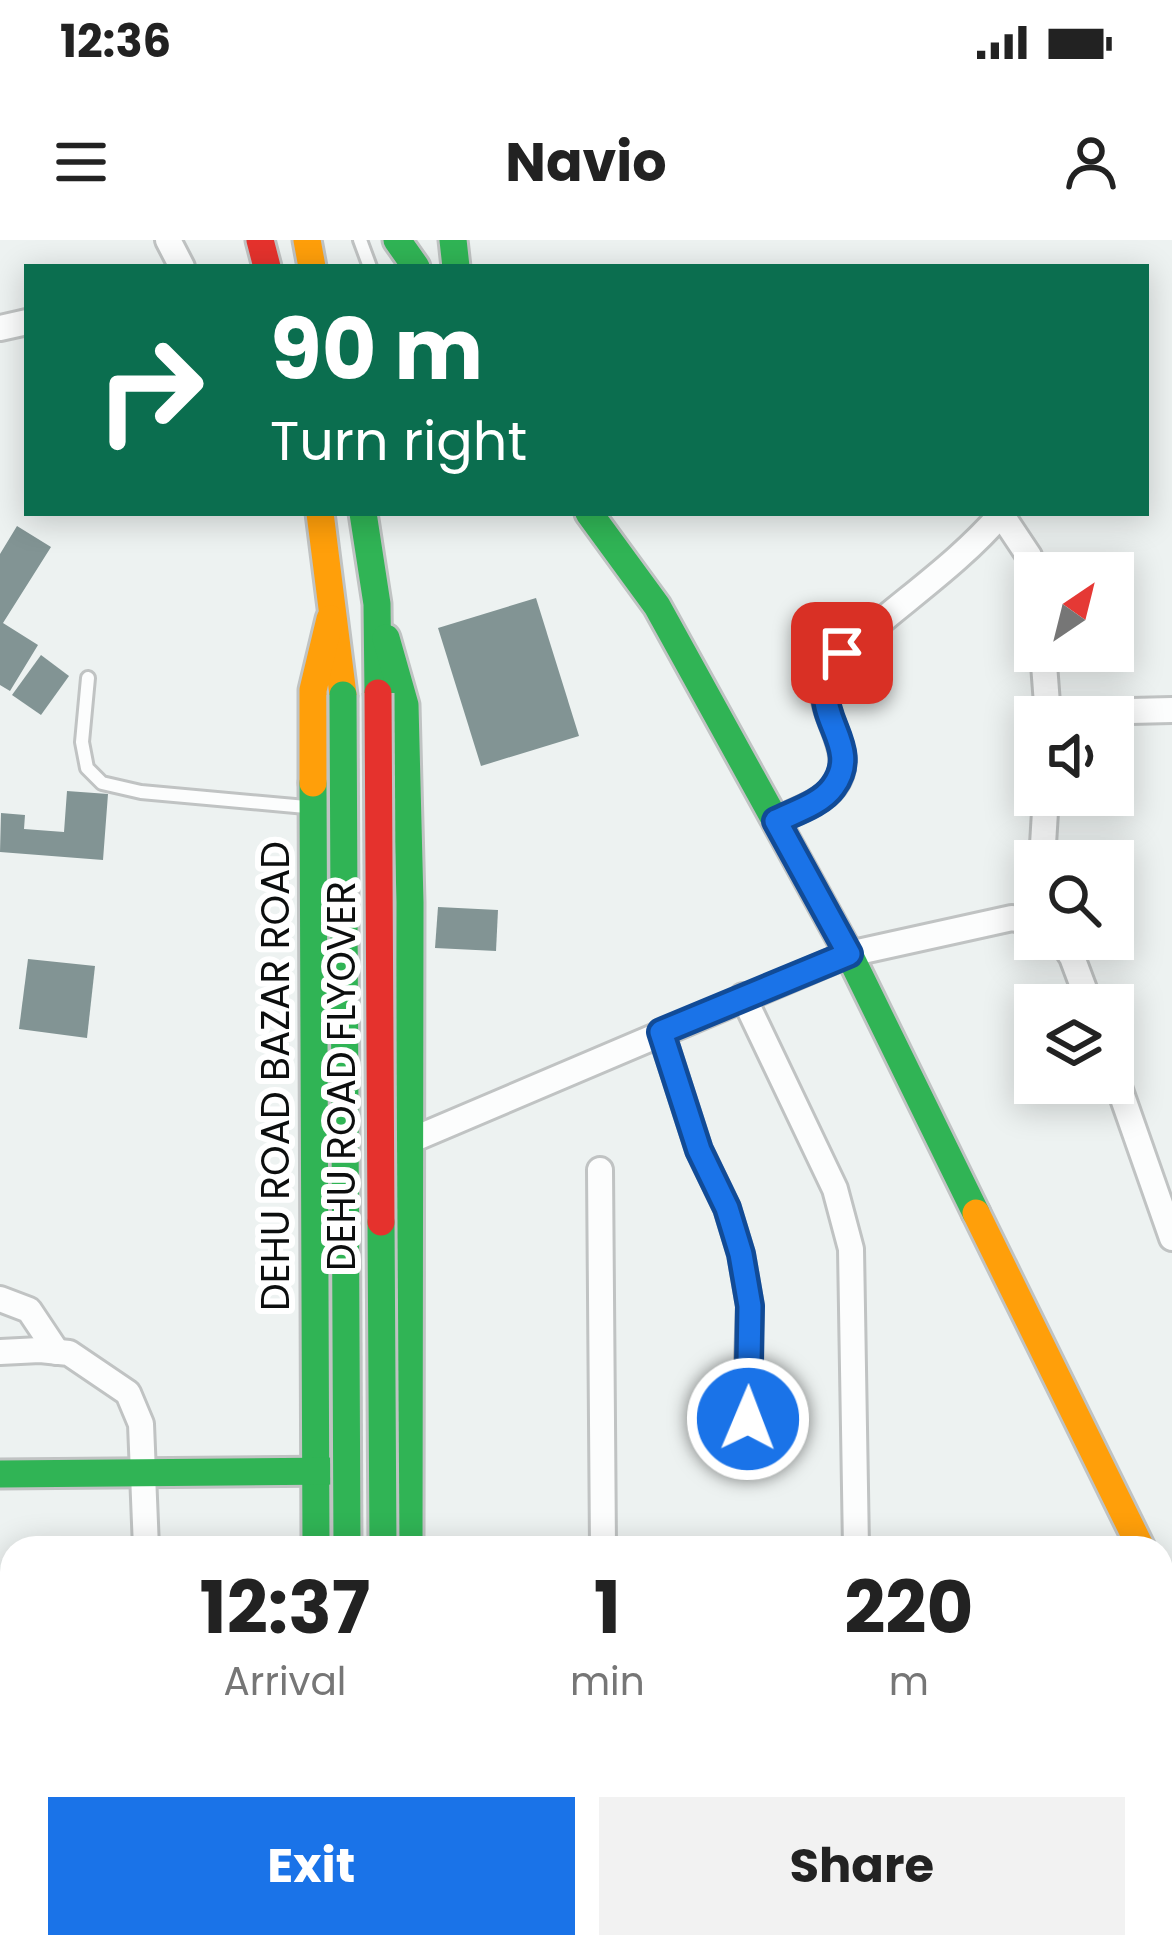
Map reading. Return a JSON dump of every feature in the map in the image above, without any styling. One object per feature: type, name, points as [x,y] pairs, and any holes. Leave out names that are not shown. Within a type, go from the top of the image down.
[{"type":"main road","name":"DEHU ROAD FLYOVER","points":[[320,516],[343,695],[346,1536]]},
{"type":"main road","points":[[363,516],[377,604],[405,706],[410,902],[410,1536]]},
{"type":"main road","points":[[591,516],[657,606],[849,954],[1135,1536]]},
{"type":"main road","name":"DEHU ROAD FLYOVER","points":[[377,604],[383,1536]]},
{"type":"main road","name":"DEHU ROAD BAZAR ROAD","points":[[316,1536],[314,690],[333,606]]},
{"type":"main road","points":[[0,1474],[316,1473],[410,1467]]},
{"type":"street","points":[[299,516],[325,543]]},
{"type":"street","points":[[776,821],[832,789],[843,767],[840,740],[823,700],[826,671],[949,566],[998,516]]},
{"type":"street","points":[[1003,516],[1026,552]]},
{"type":"street","points":[[1134,712],[1172,710]]},
{"type":"street","points":[[407,1142],[849,954],[1014,918]]},
{"type":"street","points":[[743,996],[836,1190],[851,1250],[856,1536]]},
{"type":"street","points":[[661,1032],[699,1150],[727,1208],[741,1254],[750,1306],[744,1464]]},
{"type":"street","points":[[1125,1104],[1172,1238]]},
{"type":"street","points":[[601,1170],[603,1536]]},
{"type":"street","points":[[0,1299],[29,1310],[57,1352]]},
{"type":"street","points":[[0,1352],[57,1352],[84,1362],[128,1393],[138,1409],[146,1473],[146,1536]]},
{"type":"lane","points":[[88,678],[82,742],[87,768],[102,783],[141,792],[314,808]]},
{"type":"building","points":[[17,526],[51,547],[3,623],[38,645],[10,691],[0,685],[0,554]]},
{"type":"building","points":[[536,598],[579,736],[481,766],[438,628]]},
{"type":"building","points":[[41,655],[69,676],[41,715],[12,695]]},
{"type":"building","points":[[67,791],[108,794],[103,860],[0,852],[1,813],[25,815],[24,829],[64,832]]},
{"type":"building","points":[[438,907],[498,910],[496,951],[435,948]]},
{"type":"building","points":[[28,959],[95,966],[87,1038],[19,1029]]},
{"type":"traffic: fast","points":[[397,240],[414,264]]},
{"type":"traffic: fast","points":[[453,240],[456,264]]},
{"type":"traffic: fast","points":[[363,516],[377,604],[378,693]]},
{"type":"traffic: fast","points":[[591,516],[657,606],[849,954],[976,1213]]},
{"type":"traffic: fast","points":[[386,638],[405,705],[410,902],[409,1536]]},
{"type":"traffic: fast","points":[[343,695],[347,1536]]},
{"type":"traffic: fast","points":[[313,783],[316,1536]]},
{"type":"traffic: fast","points":[[381,1222],[383,1536]]},
{"type":"traffic: fast","points":[[0,1474],[340,1471]]},
{"type":"traffic: slow","points":[[307,240],[311,264]]},
{"type":"traffic: slow","points":[[320,516],[343,695]]},
{"type":"traffic: slow","points":[[313,783],[313,690],[330,619]]},
{"type":"traffic: slow","points":[[976,1213],[1135,1536]]},
{"type":"traffic: jam","points":[[260,240],[266,264]]},
{"type":"traffic: jam","points":[[378,693],[381,1222]]},
{"type":"route","points":[[748,1419],[750,1306],[741,1254],[727,1208],[699,1150],[661,1032],[849,954],[776,821],[832,789],[843,767],[840,740],[823,700],[826,671],[842,653]]}]
